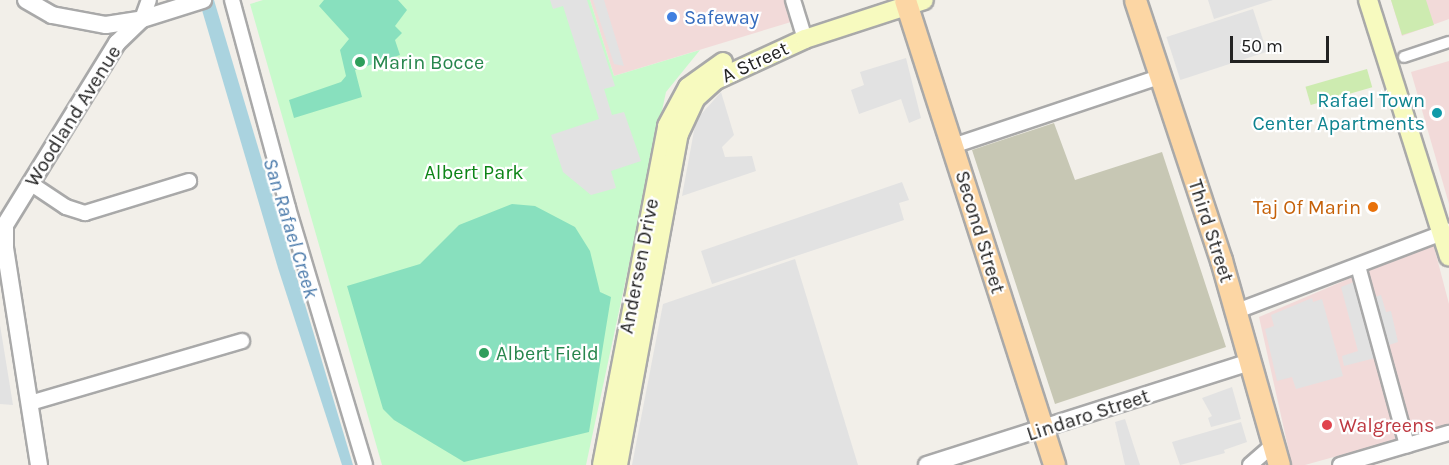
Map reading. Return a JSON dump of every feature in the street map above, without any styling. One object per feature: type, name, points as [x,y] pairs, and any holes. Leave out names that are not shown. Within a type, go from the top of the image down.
[{"type":"main road","name":"Third Street","points":[[1134,0],[1237,311],[1249,363],[1276,455]]},
{"type":"main road","points":[[1368,0],[1446,232],[1449,257]]},
{"type":"main road","name":"A Street","points":[[702,82],[749,51],[805,39],[912,2]]},
{"type":"main road","name":"Second Street","points":[[912,2],[953,146],[1054,465]]},
{"type":"main road","name":"Andersen Drive","points":[[602,465],[667,126],[675,106],[702,82]]},
{"type":"main road","name":"Andersen Drive","points":[[618,465],[679,134],[702,82]]},
{"type":"street","points":[[26,0],[52,15],[84,23],[106,25],[142,19],[203,0]]},
{"type":"street","points":[[142,19],[149,0]]},
{"type":"street","points":[[232,0],[288,208],[365,465]]},
{"type":"street","points":[[793,0],[805,39]]},
{"type":"street","name":"Woodland Avenue","points":[[39,465],[2,237],[7,219],[117,43],[142,19]]},
{"type":"street","points":[[1404,57],[1449,42]]},
{"type":"street","points":[[953,146],[1159,77]]},
{"type":"street","points":[[30,183],[66,207],[85,213],[189,181]]},
{"type":"street","points":[[1237,311],[1446,232]]},
{"type":"street","points":[[1358,266],[1407,445]]},
{"type":"street","points":[[30,403],[242,341]]},
{"type":"street","name":"Lindaro Street","points":[[927,465],[1249,363]]},
{"type":"street","points":[[1340,465],[1449,433]]},
{"type":"street","points":[[1250,465],[1276,455]]},
{"type":"shaded area","points":[[550,0],[587,0],[615,86],[604,89],[612,115],[624,112],[641,161],[611,171],[616,188],[591,195],[563,172],[551,135],[599,119],[563,6],[553,9]]},
{"type":"shaded area","points":[[590,0],[784,0],[791,22],[614,76]]},
{"type":"shaded area","points":[[593,0],[604,0],[624,66],[614,64]]},
{"type":"shaded area","points":[[1208,0],[1273,0],[1214,19]]},
{"type":"shaded area","points":[[1391,0],[1449,0],[1449,19],[1402,36]]},
{"type":"shaded area","points":[[1253,9],[1267,52],[1180,80],[1166,37]]},
{"type":"shaded area","points":[[906,58],[921,118],[909,123],[901,99],[859,114],[851,90],[864,85],[860,72]]},
{"type":"shaded area","name":"Rafael Town Center Apartments","points":[[1449,61],[1449,204],[1411,72]]},
{"type":"shaded area","points":[[721,92],[734,135],[722,147],[725,157],[752,156],[756,171],[682,196],[696,120]]},
{"type":"shaded area","points":[[1054,123],[1075,180],[1162,152],[1226,347],[1055,404],[972,150]]},
{"type":"shaded area","points":[[902,182],[909,200],[899,203],[904,220],[712,284],[701,251]]},
{"type":"shaded area","points":[[1433,243],[1449,304],[1449,425],[1305,465],[1292,465],[1259,317]]},
{"type":"shaded area","points":[[795,259],[858,465],[632,465],[663,304]]},
{"type":"shaded area","points":[[1354,282],[1375,358],[1344,366],[1342,356],[1358,351],[1341,287]]},
{"type":"shaded area","points":[[1381,295],[1386,312],[1391,311],[1398,342],[1386,346],[1372,298]]},
{"type":"shaded area","points":[[1312,298],[1313,302],[1322,299],[1343,376],[1296,389],[1292,377],[1277,381],[1265,329],[1274,326],[1271,315]]},
{"type":"shaded area","points":[[0,325],[13,405],[0,404]]},
{"type":"shaded area","points":[[1232,387],[1241,419],[1211,427],[1208,418],[1212,416],[1202,398]]},
{"type":"shaded area","points":[[1125,419],[1140,465],[1125,465],[1115,422]]},
{"type":"shaded area","points":[[1241,422],[1247,442],[1224,450],[1225,453],[1180,465],[1172,442]]},
{"type":"green space","name":"Albert Park","points":[[263,0],[590,0],[614,76],[700,50],[666,92],[586,465],[382,465],[250,4]]},
{"type":"green space","name":"Marin Bocce","points":[[324,0],[398,0],[407,10],[395,26],[402,33],[395,40],[400,55],[355,70],[362,97],[294,118],[289,100],[341,82],[346,76],[340,50],[349,39],[319,6]]},
{"type":"green space","points":[[1391,0],[1426,0],[1434,25],[1402,35]]},
{"type":"green space","points":[[1367,69],[1372,87],[1311,105],[1305,87]]},
{"type":"green space","name":"Albert Field","points":[[512,204],[535,206],[575,227],[590,251],[600,292],[611,297],[589,432],[464,462],[394,420],[383,409],[347,286],[420,264],[459,225]]},
{"type":"water","points":[[199,0],[214,0],[353,465],[342,465],[278,268]]},
{"type":"place","name":"Safeway","points":[[672,17]]},
{"type":"place","name":"Marin Bocce","points":[[360,62]]},
{"type":"place","name":"Rafael Town Center Apartments","points":[[1437,113]]},
{"type":"place","name":"Taj Of Marin","points":[[1373,207]]},
{"type":"place","name":"Albert Field","points":[[484,353]]},
{"type":"place","name":"Walgreens","points":[[1327,425]]},
{"type":"water label","name":"San Rafael Creek","points":[[291,228]]}]
